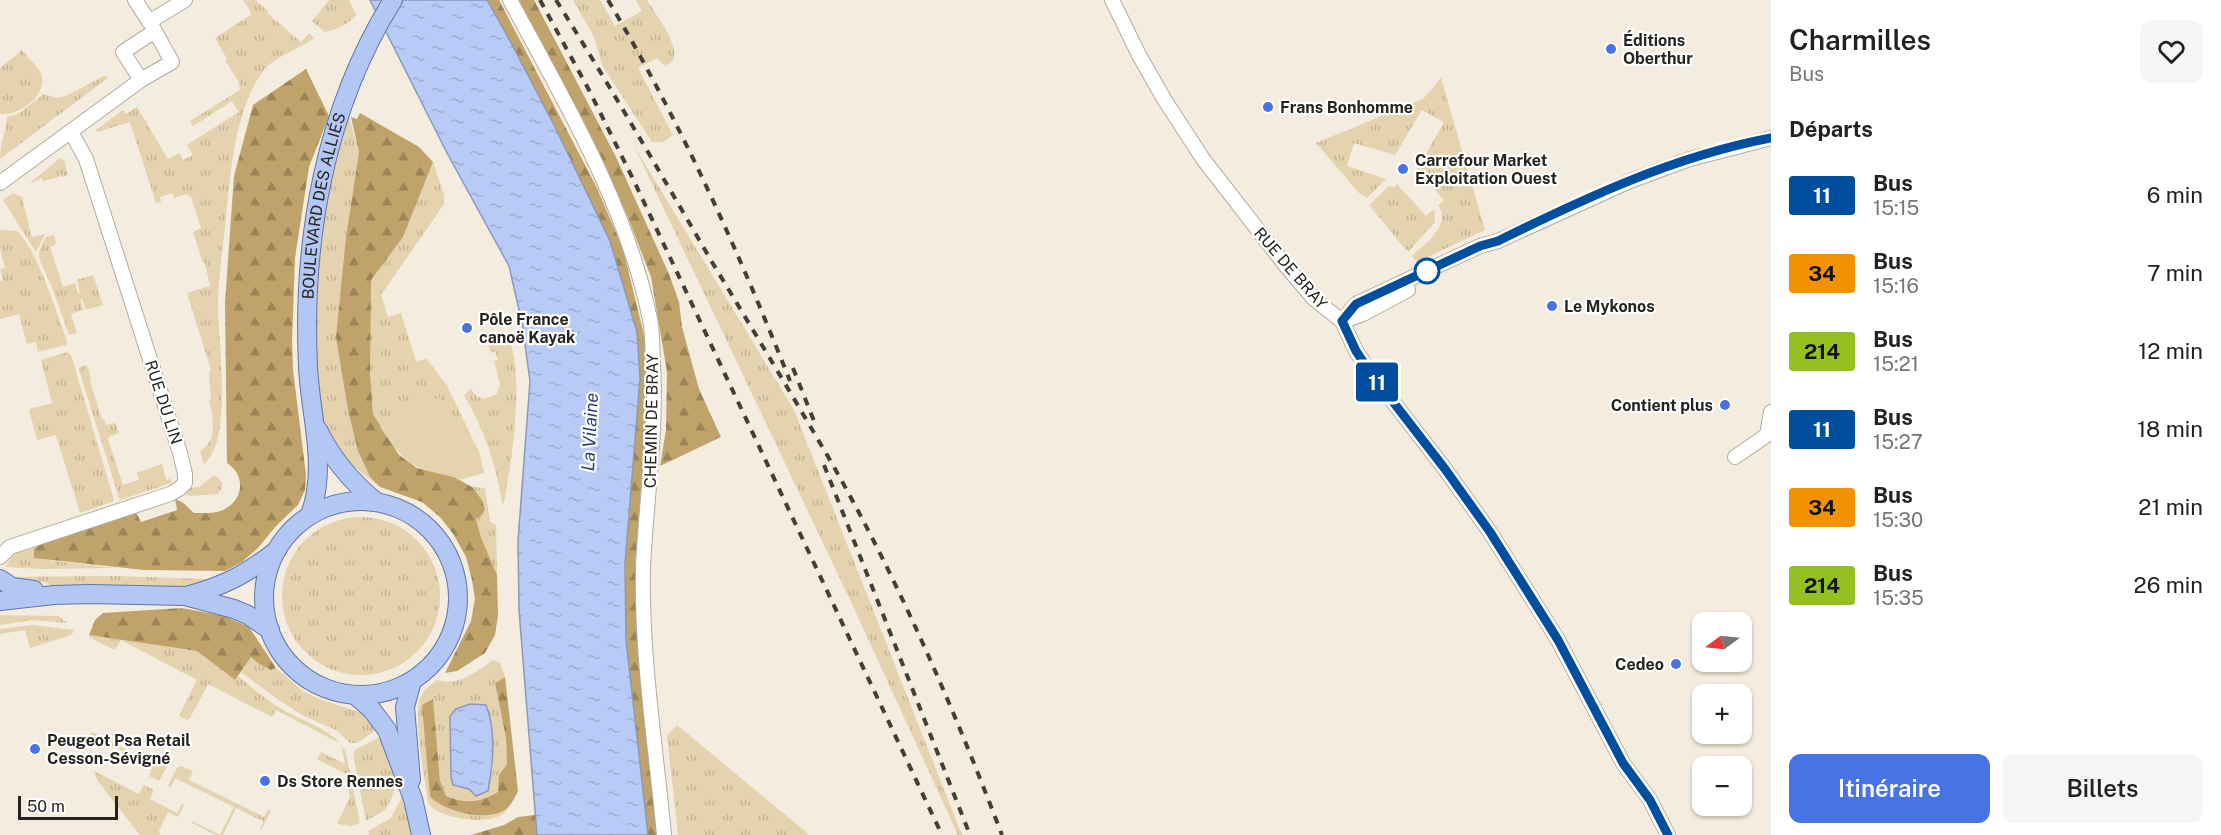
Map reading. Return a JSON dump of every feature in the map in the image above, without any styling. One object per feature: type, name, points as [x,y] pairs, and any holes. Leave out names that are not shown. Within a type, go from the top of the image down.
[{"type":"main road","name":"BOULEVARD DES ALLIÉS","points":[[310,515],[317,492],[319,471],[308,372],[308,279],[319,192],[334,130],[358,67],[393,0]]},
{"type":"main road","points":[[315,423],[342,469],[375,501]]},
{"type":"main road","points":[[185,596],[219,587],[241,576],[277,550],[292,530],[310,515],[335,504],[362,500],[375,501],[404,510],[428,527],[446,550],[456,579],[458,608],[450,637],[434,662],[412,681],[384,692],[355,695],[327,689],[303,675],[283,655],[270,630],[264,598],[266,581],[277,550]]},
{"type":"main road","points":[[0,579],[12,587],[54,595]]},
{"type":"main road","points":[[0,601],[54,595],[185,596],[234,609],[248,615],[270,630]]},
{"type":"main road","points":[[412,681],[405,707],[413,799],[421,835]]},
{"type":"main road","points":[[355,695],[372,710],[387,730],[413,799]]},
{"type":"street","points":[[0,183],[141,80],[172,62],[135,0]]},
{"type":"street","points":[[141,80],[123,52],[185,0]]},
{"type":"street","name":"CHEMIN DE BRAY","points":[[510,0],[561,94],[609,192],[637,265],[650,322],[654,395],[644,568],[645,621],[664,835]]},
{"type":"street","name":"RUE DE BRAY","points":[[1112,0],[1164,99],[1203,159],[1286,266],[1319,304],[1342,321],[1356,351],[1370,372],[1490,532],[1558,640],[1623,763],[1650,800],[1668,835]]},
{"type":"street","name":"RUE DU LIN","points":[[0,557],[10,547],[170,494],[185,483],[180,453],[86,159],[71,132]]},
{"type":"street","points":[[1342,321],[1363,314],[1498,241],[1630,181],[1690,159],[1771,138]]},
{"type":"street","points":[[1735,457],[1767,435],[1771,412]]},
{"type":"green space","points":[[243,0],[255,0],[301,42],[309,33],[314,38],[277,59],[264,70],[250,93],[238,130],[231,170],[218,290],[222,386],[219,433],[213,452],[204,464],[200,451],[210,442],[213,428],[209,400],[211,399],[209,371],[211,370],[187,293],[210,286],[205,263],[203,263],[193,232],[201,228],[191,197],[186,194],[174,198],[172,193],[160,197],[161,202],[156,203],[130,122],[97,132],[96,130],[123,110],[126,114],[137,107],[168,159],[179,153],[183,160],[193,155],[187,145],[239,112],[232,101],[193,126],[190,121],[240,90],[239,83],[215,38],[252,14]]},
{"type":"green space","points":[[329,0],[349,0],[356,15],[342,26],[325,32],[312,21]]},
{"type":"green space","points":[[487,0],[499,0],[597,188],[623,249],[645,339],[645,437],[635,565],[639,638],[658,835],[648,835],[626,640],[625,564],[640,379],[637,332],[610,241],[555,127]]},
{"type":"green space","points":[[519,0],[534,0],[616,157],[669,274],[679,302],[682,327],[699,389],[721,437],[660,466],[666,430],[667,372],[651,277],[627,215],[585,124]]},
{"type":"green space","points":[[573,0],[600,0],[615,26],[642,11],[636,0],[647,0],[656,14],[673,46],[672,62],[664,65],[657,58],[638,68],[673,135],[663,142],[652,142],[602,65],[594,37]]},
{"type":"green space","points":[[22,50],[41,74],[40,92],[29,104],[15,112],[0,114],[0,68]]},
{"type":"green space","points":[[306,69],[329,116],[309,167],[295,258],[293,370],[306,475],[305,490],[298,505],[275,527],[258,548],[242,562],[225,571],[144,570],[34,558],[34,549],[48,540],[136,512],[141,522],[177,510],[175,499],[194,513],[209,513],[230,506],[239,494],[240,481],[233,468],[227,463],[225,303],[234,176],[253,105]]},
{"type":"green space","points":[[104,76],[109,77],[0,159],[7,117],[18,114],[44,94],[58,98],[68,95]]},
{"type":"green space","points":[[1441,78],[1485,230],[1417,262],[1412,256],[1436,233],[1440,226],[1442,220],[1438,205],[1444,200],[1417,170],[1444,122],[1422,110],[1395,155],[1354,143],[1347,166],[1386,179],[1367,198],[1359,193],[1316,143],[1423,99]]},
{"type":"green space","points":[[360,113],[419,147],[433,162],[403,237],[371,280],[370,373],[373,414],[399,455],[417,468],[454,477],[472,487],[482,500],[485,509],[476,519],[497,575],[498,615],[495,635],[485,653],[457,671],[445,673],[471,621],[475,599],[466,557],[454,535],[440,517],[422,502],[380,487],[370,477],[358,451],[348,410],[336,337],[346,237],[359,152],[351,117],[357,119]]},
{"type":"green space","points":[[349,117],[359,152],[346,237],[370,477],[380,487],[339,451],[329,435],[322,415],[317,383],[316,291],[321,232],[331,173]]},
{"type":"green space","points":[[634,146],[794,410],[962,835],[958,835],[853,606]]},
{"type":"green space","points":[[60,158],[64,160],[68,175],[62,177],[60,175],[44,182],[42,178],[29,184]]},
{"type":"green space","points":[[433,162],[444,195],[444,204],[381,295],[388,317],[401,313],[416,361],[427,359],[447,386],[479,452],[468,453],[440,398],[380,427],[373,414],[370,373],[370,280],[403,237]]},
{"type":"green space","points":[[1397,184],[1426,216],[1434,209],[1435,222],[1409,251],[1369,205],[1389,186],[1394,187]]},
{"type":"green space","points":[[13,193],[22,197],[31,235],[34,237],[45,234],[36,252],[3,200]]},
{"type":"green space","points":[[0,230],[17,231],[32,251],[52,299],[67,341],[66,345],[38,352],[36,342],[27,344],[19,314],[0,319],[0,281],[3,280],[0,269],[5,268],[0,248]]},
{"type":"green space","points":[[54,235],[56,244],[50,247],[63,287],[75,283],[80,293],[77,280],[93,275],[103,305],[86,310],[80,299],[83,310],[71,314],[77,333],[69,335],[39,258],[39,252],[46,237]]},
{"type":"green space","points":[[508,335],[516,373],[516,395],[510,464],[504,503],[502,503],[488,447],[478,421],[464,395],[471,389],[476,396],[484,399],[497,394],[500,384],[494,361],[498,360],[495,351],[491,353],[487,341]]},
{"type":"green space","points":[[68,352],[71,355],[114,500],[80,513],[56,435],[37,440],[29,409],[52,403],[41,360]]},
{"type":"green space","points":[[87,365],[102,420],[104,419],[106,425],[115,423],[119,433],[108,439],[123,485],[139,480],[137,473],[162,464],[166,480],[171,479],[171,483],[120,500],[79,370],[80,367]]},
{"type":"green space","points":[[440,397],[468,453],[479,451],[484,473],[459,480],[418,467],[403,457],[380,427]]},
{"type":"green space","points":[[213,476],[222,482],[222,488],[218,494],[189,496],[185,493],[190,488],[199,487]]},
{"type":"green space","points":[[472,487],[485,488],[490,522],[496,525],[497,575],[476,519],[485,509],[482,500]]},
{"type":"green space","points":[[361,517],[376,518],[391,523],[405,530],[417,540],[427,552],[434,566],[439,581],[439,611],[434,626],[427,640],[417,652],[405,662],[391,669],[376,674],[361,675],[346,674],[331,669],[317,662],[305,652],[295,640],[288,626],[283,611],[282,596],[283,581],[288,566],[295,552],[305,540],[317,530],[331,523],[346,518]]},
{"type":"green space","points":[[48,540],[47,560],[115,568],[6,567],[18,552]]},
{"type":"green space","points":[[113,576],[209,579],[214,582],[189,588],[57,588],[44,582],[22,584],[8,577]]},
{"type":"green space","points":[[182,608],[224,616],[249,627],[276,668],[271,670],[251,657],[235,680],[197,651],[89,635],[95,620],[103,613]]},
{"type":"green space","points":[[0,615],[59,616],[67,623],[33,620],[0,625]]},
{"type":"green space","points":[[33,625],[73,630],[73,633],[30,648],[25,630],[0,634],[0,629]]},
{"type":"green space","points":[[89,635],[197,651],[235,680],[238,676],[274,704],[317,726],[340,743],[276,710],[272,717],[208,684],[187,720],[179,716],[197,680],[121,640],[115,650]]},
{"type":"green space","points":[[251,657],[271,670],[276,668],[303,691],[362,713],[376,730],[357,743],[350,743],[336,730],[304,716],[241,672]]},
{"type":"green space","points":[[493,660],[500,663],[505,677],[495,683],[506,738],[507,764],[499,775],[499,792],[473,801],[446,796],[440,781],[433,700],[430,797],[475,816],[495,815],[504,811],[514,800],[505,812],[493,818],[463,819],[442,813],[428,803],[420,748],[419,705],[424,691],[437,680],[453,682],[460,680]],"holes":[[[491,741],[493,769],[491,776],[469,789],[465,787]]]},
{"type":"green space","points":[[505,677],[517,794],[505,810],[497,814],[477,815],[455,811],[430,797],[422,705],[433,699],[440,781],[446,796],[466,801],[485,798],[498,792],[499,775],[507,764],[506,738],[495,683]]},
{"type":"green space","points":[[677,725],[808,835],[678,835],[667,736]]},
{"type":"green space","points":[[92,732],[155,764],[160,754],[166,757],[168,764],[159,781],[149,776],[153,766],[90,735]]},
{"type":"green space","points":[[383,736],[394,772],[394,791],[386,808],[366,821],[353,754],[356,749]]},
{"type":"green space","points":[[341,745],[346,753],[360,823],[351,826],[337,824],[350,797],[346,774],[317,759],[321,752],[345,764]]},
{"type":"green space","points":[[181,766],[193,771],[189,780],[264,817],[268,809],[271,811],[260,832],[263,821],[236,808],[223,835],[220,835],[234,807],[175,778],[171,787],[168,786],[177,768]]},
{"type":"green space","points":[[94,771],[139,794],[144,785],[154,790],[150,799],[177,813],[182,804],[184,805],[178,817],[168,812],[159,831],[160,835],[140,835],[97,780]]},
{"type":"green space","points":[[402,797],[413,835],[369,835],[368,831],[391,818]]},
{"type":"green space","points":[[535,815],[537,835],[471,835],[504,825],[518,817]]},
{"type":"green space","points":[[192,821],[220,835],[192,823]]},
{"type":"water","name":"La Vilaine","points":[[370,0],[487,0],[555,127],[610,241],[637,332],[640,378],[625,564],[626,640],[648,835],[537,835],[519,610],[518,541],[530,381],[522,323],[509,266],[447,153]]},
{"type":"water","points":[[470,704],[486,705],[492,736],[488,791],[476,796],[469,789],[453,785],[451,777],[450,716],[456,709]]},
{"type":"railway","points":[[540,0],[589,90],[634,181],[942,835]]},
{"type":"railway","points":[[556,0],[804,415],[858,511],[925,648],[1002,835]]},
{"type":"railway","points":[[608,0],[684,139],[729,235],[790,381]]},
{"type":"railway","points":[[793,368],[814,421]]},
{"type":"railway","points":[[824,465],[970,835]]},
{"type":"bus line","name":"11","points":[[1668,835],[1650,800],[1623,763],[1558,640],[1490,532],[1370,372],[1356,351],[1342,321],[1356,304],[1480,246],[1498,241],[1630,181],[1690,159],[1771,138]]},
{"type":"place","name":"Éditions Oberthur","points":[[1611,49]]},
{"type":"place","name":"Frans Bonhomme","points":[[1268,107]]},
{"type":"place","name":"Carrefour Market Exploitation Ouest","points":[[1403,169]]},
{"type":"place","name":"Le Mykonos","points":[[1552,306]]},
{"type":"place","name":"Pôle France canoë Kayak","points":[[467,328]]},
{"type":"place","name":"Contient plus","points":[[1725,405]]},
{"type":"place","name":"Cedeo","points":[[1676,664]]},
{"type":"place","name":"Peugeot Psa Retail Cesson-Sévigné","points":[[35,749]]},
{"type":"place","name":"Ds Store Rennes","points":[[265,781]]}]
